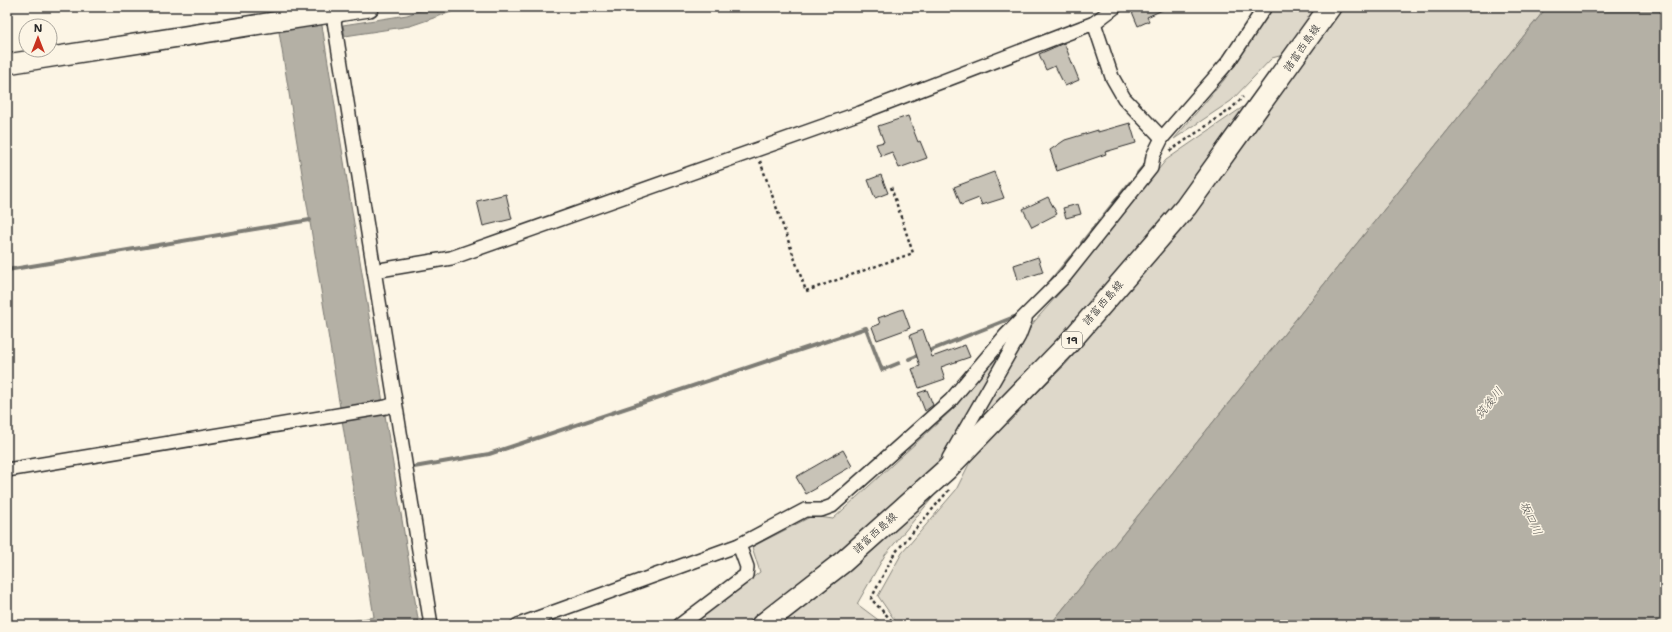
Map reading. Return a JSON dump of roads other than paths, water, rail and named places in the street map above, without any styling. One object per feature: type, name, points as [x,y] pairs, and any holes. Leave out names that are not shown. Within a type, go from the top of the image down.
[{"type":"main road","name":"諸富西島線","points":[[762,625],[843,562],[947,469],[1068,344],[1186,207],[1330,7]]},
{"type":"street","points":[[7,64],[272,23],[334,11],[369,7]]},
{"type":"street","points":[[374,271],[451,258],[860,114],[1094,23],[1115,7]]},
{"type":"street","points":[[518,625],[739,546],[805,510],[821,510],[832,506],[951,400],[1006,335],[1025,318],[1065,276],[1151,168],[1153,156],[1162,138],[1229,61],[1264,7]]},
{"type":"street","points":[[334,11],[334,21],[374,271],[391,405],[431,625]]},
{"type":"street","points":[[1094,23],[1112,77],[1124,98],[1162,138]]},
{"type":"street","points":[[947,469],[946,463],[1019,336],[1025,318]]},
{"type":"street","points":[[7,470],[391,405]]},
{"type":"street","points":[[680,625],[746,575],[747,567],[739,546]]},
{"type":"water","points":[[275,7],[319,7],[419,625],[325,625],[374,617]]},
{"type":"water","points":[[430,7],[466,7],[410,26],[345,36],[343,25],[407,15]]},
{"type":"water","points":[[1547,7],[1665,7],[1665,612],[1654,625],[1050,625]]},
{"type":"waterway","points":[[1138,173],[1144,166]]},
{"type":"waterway","points":[[1082,243],[1130,183]]},
{"type":"waterway","points":[[7,270],[310,220]]},
{"type":"waterway","points":[[1052,280],[1071,257]]},
{"type":"waterway","points":[[909,359],[1014,317]]},
{"type":"waterway","points":[[414,467],[489,454],[866,328],[882,370],[899,363]]},
{"type":"water label","name":"筑後川","points":[[1489,403]]},
{"type":"water label","name":"坂口川","points":[[1531,518]]}]
